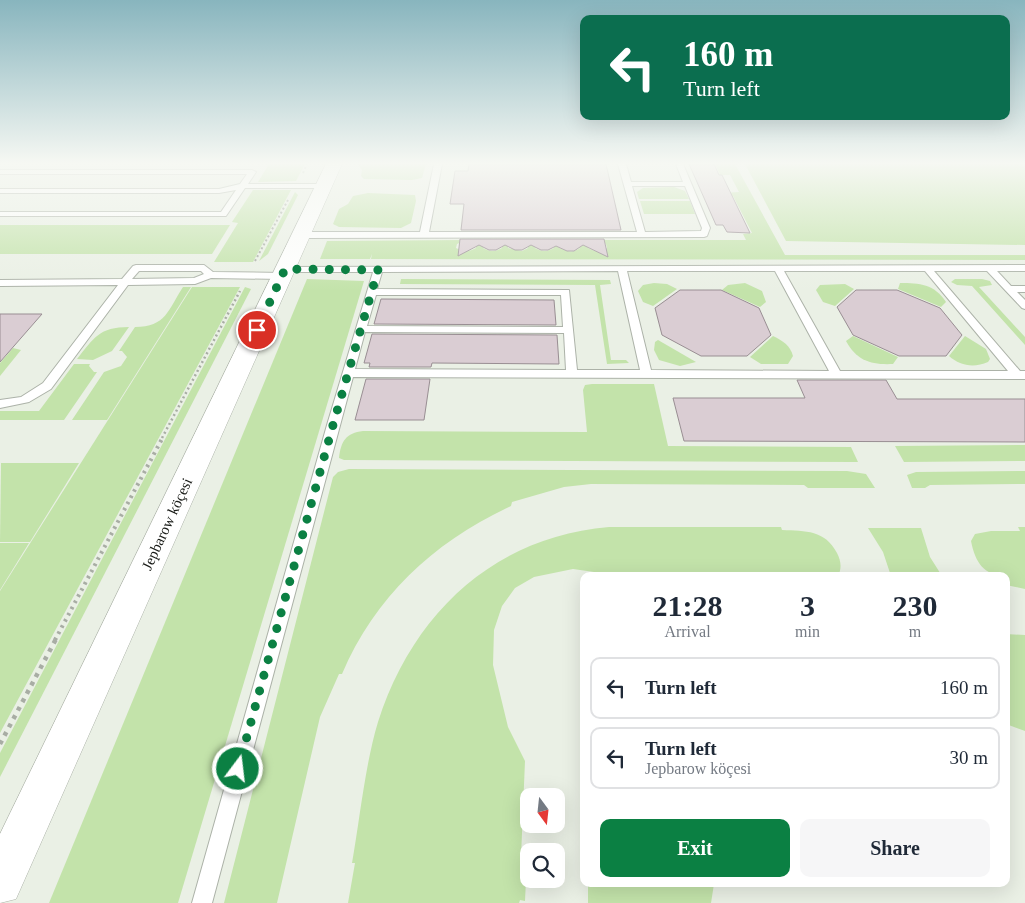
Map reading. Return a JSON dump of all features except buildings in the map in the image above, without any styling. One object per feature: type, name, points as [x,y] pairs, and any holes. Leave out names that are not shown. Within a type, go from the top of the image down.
[{"type":"street","name":"Jepbarow köçesi","points":[[0,883],[301,235],[308,206]]},
{"type":"lane","points":[[0,214],[223,214],[228,206]]},
{"type":"lane","points":[[424,235],[430,206]]},
{"type":"lane","points":[[634,206],[642,235]]},
{"type":"lane","points":[[301,235],[698,235],[706,232],[696,206]]},
{"type":"lane","points":[[989,268],[1025,306]]},
{"type":"lane","points":[[0,283],[195,281],[210,275],[248,276],[378,270],[1025,268]]},
{"type":"lane","points":[[622,269],[646,374]]},
{"type":"lane","points":[[778,269],[836,374]]},
{"type":"lane","points":[[928,269],[1021,375]]},
{"type":"lane","points":[[202,903],[378,270]]},
{"type":"lane","points":[[0,404],[19,402],[31,398],[47,386],[125,282]]},
{"type":"lane","points":[[1009,289],[1025,290]]},
{"type":"lane","points":[[372,292],[566,292],[572,374]]},
{"type":"lane","points":[[361,329],[569,330]]},
{"type":"lane","points":[[348,374],[1021,375]]},
{"type":"path","points":[[0,744],[248,276],[294,206]]},
{"type":"green space","points":[[242,206],[282,206],[253,262],[214,262],[238,223],[232,222]]},
{"type":"green space","points":[[288,206],[292,206],[268,254],[259,261]]},
{"type":"green space","points":[[344,206],[415,206],[411,223],[401,228],[339,227],[333,224],[339,209]]},
{"type":"green space","points":[[642,206],[692,206],[695,214],[644,214]]},
{"type":"green space","points":[[738,206],[758,206],[785,255],[1025,255],[1025,260],[371,259],[372,254],[370,259],[320,259],[327,241],[466,240],[457,244],[456,248],[466,251],[476,248],[476,244],[483,244],[483,248],[492,251],[502,248],[502,244],[508,244],[508,248],[522,251],[528,248],[528,244],[534,244],[535,248],[547,251],[554,248],[554,243],[560,244],[560,248],[575,251],[580,248],[579,244],[587,244],[588,248],[600,251],[607,248],[606,244],[597,240],[746,240],[743,234],[752,233]]},
{"type":"green space","points":[[767,206],[1025,206],[1025,245],[786,241]]},
{"type":"green space","points":[[0,225],[230,225],[212,254],[0,254]]},
{"type":"green space","points":[[307,279],[364,281],[178,903],[49,903]]},
{"type":"green space","points":[[401,279],[610,280],[611,284],[600,285],[611,360],[626,360],[629,363],[607,364],[595,285],[400,284]]},
{"type":"green space","points":[[955,279],[982,279],[990,281],[992,285],[979,287],[1025,337],[1025,345],[972,286],[957,285],[951,282]]},
{"type":"green space","points":[[654,283],[667,284],[677,289],[653,306],[643,302],[638,291],[643,285]]},
{"type":"green space","points":[[745,283],[762,291],[766,302],[760,307],[722,290],[728,285]]},
{"type":"green space","points":[[900,283],[914,283],[931,288],[937,291],[946,302],[941,307],[898,289]]},
{"type":"green space","points":[[845,284],[854,289],[835,306],[823,302],[816,290],[820,285]]},
{"type":"green space","points":[[183,287],[191,287],[107,420],[72,420],[104,372],[121,366],[127,357],[122,351],[119,351],[135,327],[153,324],[165,316]]},
{"type":"green space","points":[[192,287],[240,287],[0,733],[0,591]]},
{"type":"green space","points":[[245,287],[251,289],[0,777],[0,753]]},
{"type":"green space","points":[[129,327],[112,351],[93,360],[77,359],[98,335],[111,329]]},
{"type":"green space","points":[[773,336],[790,349],[793,356],[788,364],[761,364],[750,357]]},
{"type":"green space","points":[[853,336],[898,357],[893,364],[878,364],[865,360],[850,348],[846,341]]},
{"type":"green space","points":[[965,336],[986,349],[990,359],[988,362],[978,365],[967,365],[949,356]]},
{"type":"green space","points":[[658,340],[696,362],[680,366],[659,360],[654,350],[655,342]]},
{"type":"green space","points":[[13,348],[21,350],[0,376],[0,363]]},
{"type":"green space","points":[[74,364],[90,364],[89,366],[94,372],[97,372],[64,420],[0,420],[0,411],[39,411]]},
{"type":"green space","points":[[654,384],[668,446],[851,447],[858,462],[344,460],[339,458],[345,439],[352,434],[363,431],[587,432],[583,390],[585,385]]},
{"type":"green space","points":[[1025,445],[1025,461],[904,462],[895,446]]},
{"type":"green space","points":[[1,463],[79,463],[30,542],[0,542]]},
{"type":"green space","points":[[349,469],[847,471],[866,474],[875,488],[808,488],[804,485],[591,484],[564,487],[512,502],[511,506],[457,536],[410,574],[390,596],[372,619],[342,674],[339,674],[320,717],[277,903],[224,903],[333,477],[338,472]]},
{"type":"green space","points":[[1025,471],[1025,484],[930,485],[925,488],[912,488],[907,475],[916,472]]},
{"type":"green space","points":[[609,527],[781,527],[782,530],[814,533],[827,540],[837,553],[840,570],[839,572],[594,572],[573,569],[534,577],[515,588],[502,606],[494,630],[493,665],[508,727],[525,761],[524,788],[520,788],[520,833],[522,833],[522,843],[520,843],[520,888],[526,888],[525,901],[520,900],[519,903],[348,903],[355,863],[352,863],[373,739],[393,683],[413,647],[436,615],[463,587],[495,564],[529,546],[567,534]]},
{"type":"green space","points":[[1018,527],[1025,527],[1025,589],[1010,586],[1010,572],[990,572],[986,570],[978,561],[971,541],[975,534],[991,531],[1020,531]]},
{"type":"green space","points":[[868,528],[921,528],[930,557],[939,572],[890,572],[883,552]]},
{"type":"green space","points":[[0,543],[29,543],[0,590]]},
{"type":"green space","points":[[1010,634],[1025,635],[1025,731],[1010,725]]},
{"type":"green space","points":[[588,887],[714,887],[711,903],[588,903]]},
{"type":"route","points":[[238,769],[378,270],[285,269],[257,330]]}]
